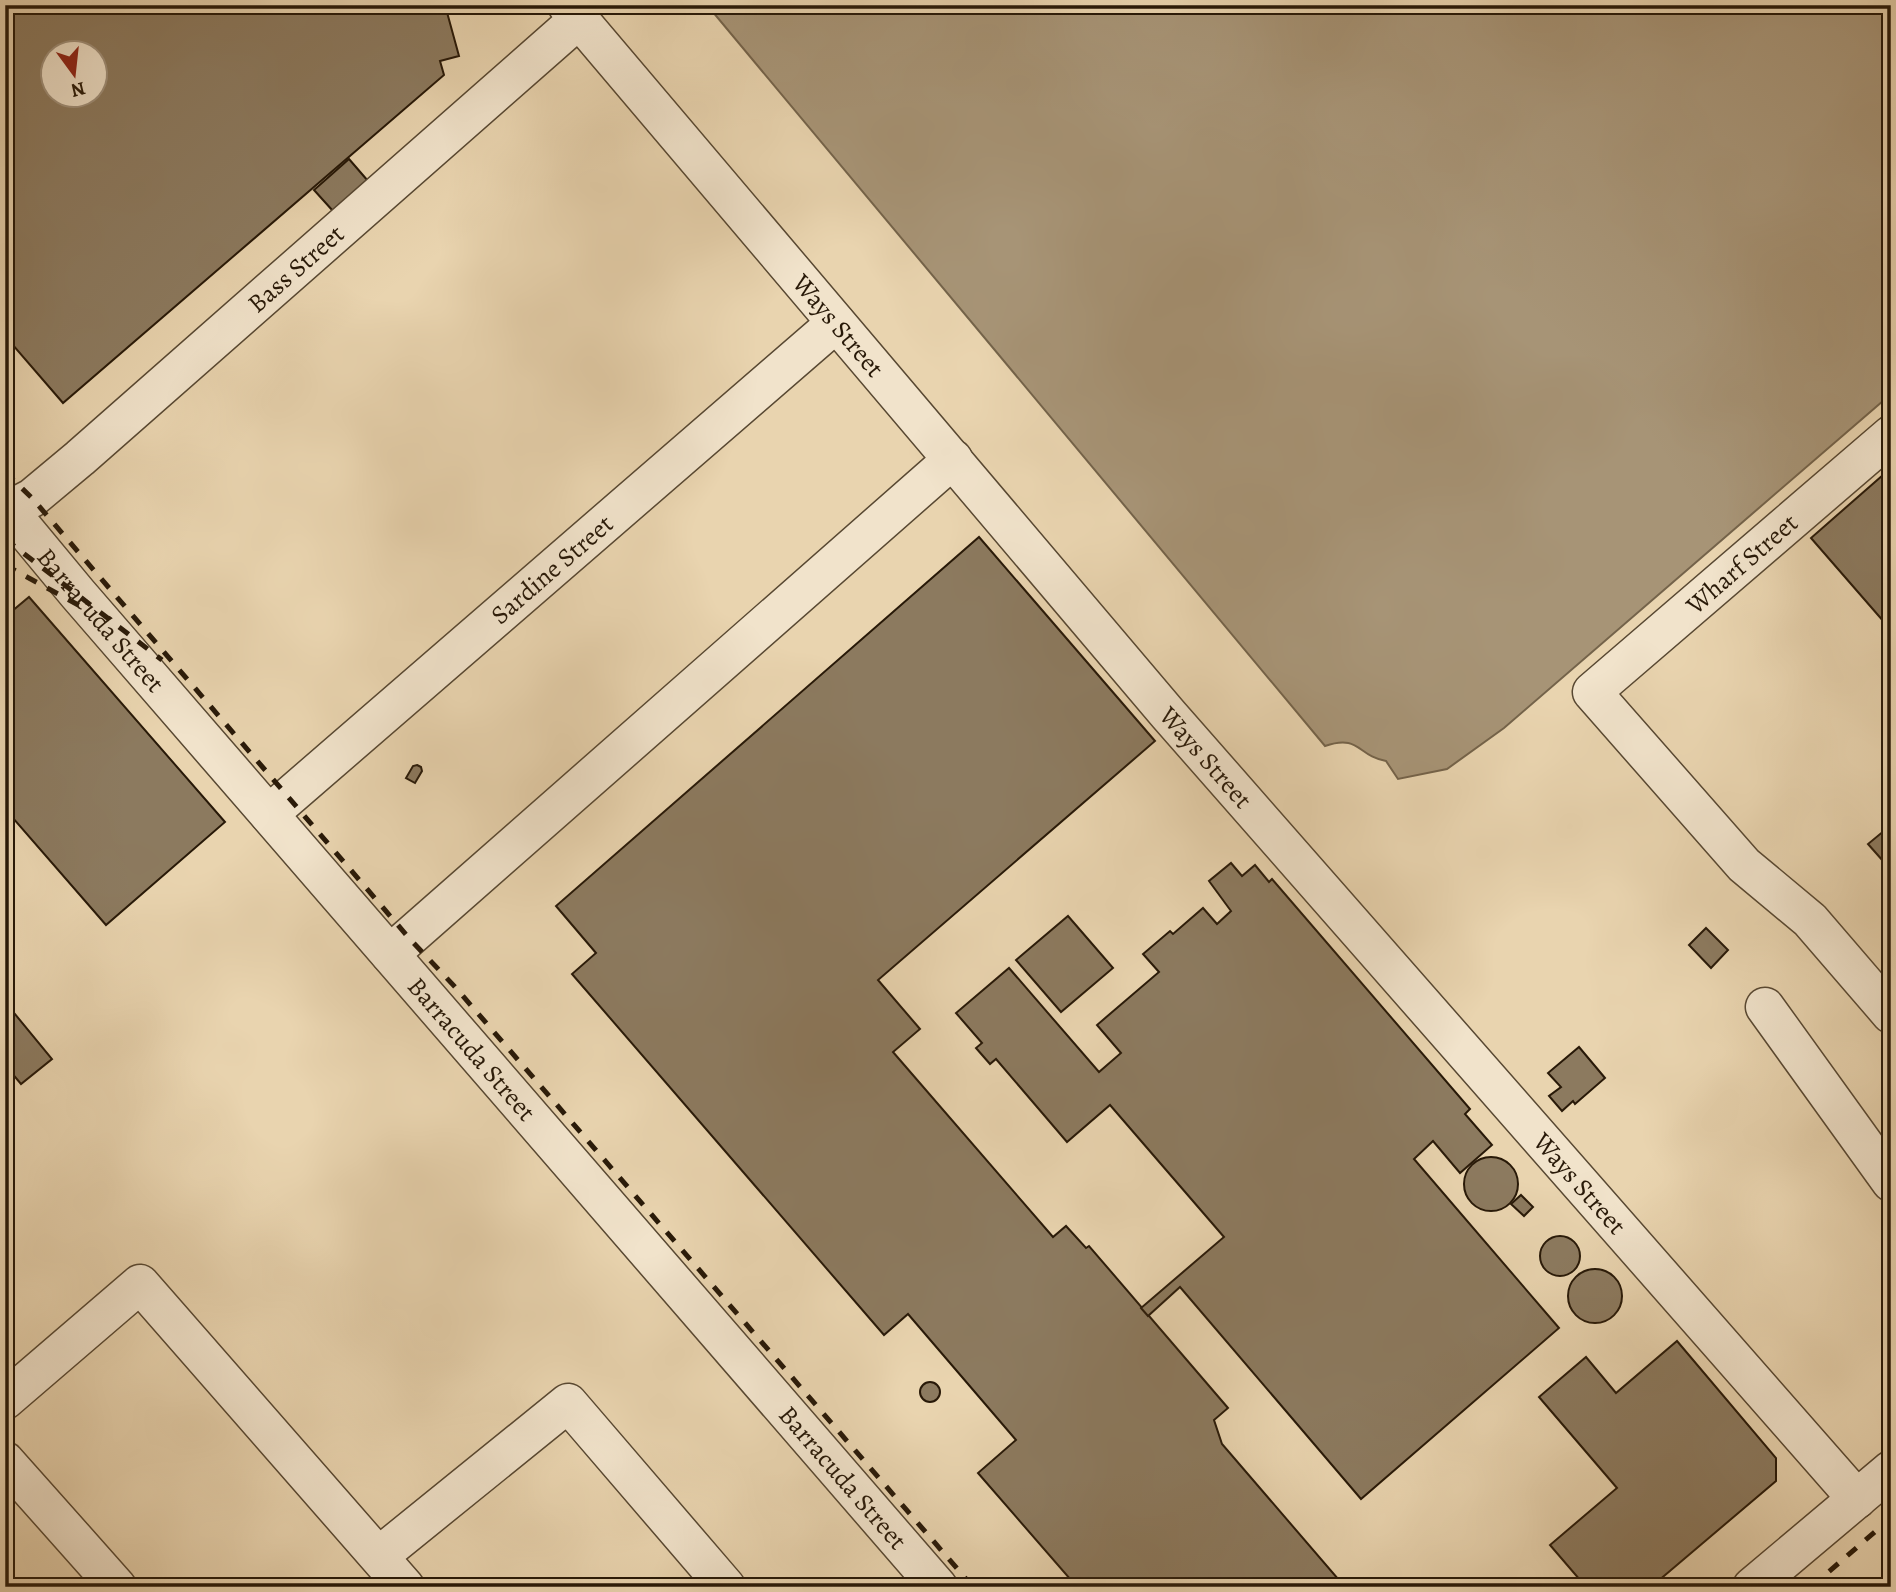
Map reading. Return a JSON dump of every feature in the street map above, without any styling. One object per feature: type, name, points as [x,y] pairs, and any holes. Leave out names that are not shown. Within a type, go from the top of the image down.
[{"type":"street","name":"Ways Street","points":[[573,12],[1177,724],[1857,1499]]},
{"type":"street","name":"Bass Street","points":[[6,509],[32,498],[80,458],[573,12]]},
{"type":"street","name":"Sardine Street","points":[[268,814],[836,323]]},
{"type":"street","name":"Wharf Street","points":[[1891,435],[1592,692],[1744,865],[1810,920],[1891,1014]]},
{"type":"street","points":[[390,954],[953,459]]},
{"type":"street","name":"Barracuda Street","points":[[6,509],[938,1587]]},
{"type":"street","points":[[1766,1007],[1891,1182]]},
{"type":"street","points":[[5,1400],[140,1284],[405,1587]]},
{"type":"street","points":[[379,1556],[568,1403],[726,1587]]},
{"type":"street","points":[[5,1461],[117,1587]]},
{"type":"street","points":[[1752,1587],[1891,1470]]},
{"type":"shaded area","points":[[707,5],[1891,5],[1891,394],[1504,728],[1447,769],[1398,779],[1386,761],[1369,755],[1352,744],[1336,743],[1325,746]]},
{"type":"building","points":[[5,5],[445,5],[459,56],[440,61],[444,75],[63,403],[5,336]]},
{"type":"building","points":[[349,159],[368,181],[333,211],[314,190]]},
{"type":"building","points":[[1891,468],[1891,630],[1811,538]]},
{"type":"building","points":[[979,537],[1155,741],[878,980],[920,1029],[893,1052],[1053,1237],[1066,1226],[1086,1248],[1089,1246],[1228,1408],[1214,1420],[1222,1444],[1345,1587],[1077,1587],[978,1473],[1016,1440],[908,1314],[884,1335],[572,974],[596,953],[556,906]]},
{"type":"building","points":[[29,597],[225,822],[106,925],[5,809],[5,617]]},
{"type":"building","points":[[417,765],[422,771],[415,783],[406,778],[413,766]]},
{"type":"building","points":[[1891,825],[1891,870],[1868,844]]},
{"type":"building","points":[[1231,863],[1242,876],[1255,865],[1269,882],[1272,879],[1470,1109],[1465,1114],[1492,1145],[1460,1173],[1433,1141],[1414,1159],[1559,1328],[1361,1499],[1180,1287],[1148,1316],[1141,1308],[1224,1237],[1110,1105],[1067,1142],[996,1059],[990,1064],[976,1048],[982,1043],[956,1013],[1009,968],[1099,1072],[1121,1053],[1097,1025],[1159,972],[1143,954],[1170,931],[1173,934],[1203,908],[1217,924],[1231,911],[1209,881]]},
{"type":"building","points":[[1068,916],[1113,968],[1061,1012],[1016,960]]},
{"type":"building","points":[[1706,928],[1728,950],[1711,968],[1689,945]]},
{"type":"building","points":[[5,1002],[52,1059],[21,1084],[5,1065]]},
{"type":"building","points":[[1579,1047],[1605,1078],[1575,1104],[1573,1101],[1562,1111],[1549,1096],[1561,1087],[1548,1073]]},
{"type":"building","points":[[1491,1157],[1510,1165],[1518,1184],[1510,1203],[1491,1211],[1472,1203],[1464,1184],[1472,1165]]},
{"type":"building","points":[[1521,1195],[1533,1207],[1524,1216],[1511,1204]]},
{"type":"building","points":[[1560,1236],[1574,1242],[1580,1256],[1574,1270],[1560,1276],[1546,1270],[1540,1256],[1546,1242]]},
{"type":"building","points":[[1595,1269],[1614,1277],[1622,1296],[1614,1315],[1595,1323],[1576,1315],[1568,1296],[1576,1277]]},
{"type":"building","points":[[1677,1341],[1776,1458],[1776,1481],[1651,1587],[1586,1587],[1550,1545],[1617,1488],[1539,1397],[1586,1357],[1616,1393]]},
{"type":"building","points":[[930,1382],[937,1385],[940,1392],[937,1399],[930,1402],[923,1399],[920,1392],[923,1385]]},
{"type":"railway","points":[[5,472],[32,498],[409,938],[456,988],[973,1587]]},
{"type":"railway","points":[[5,539],[162,660]]},
{"type":"railway","points":[[5,565],[82,607]]},
{"type":"railway","points":[[1811,1587],[1891,1518]]}]
